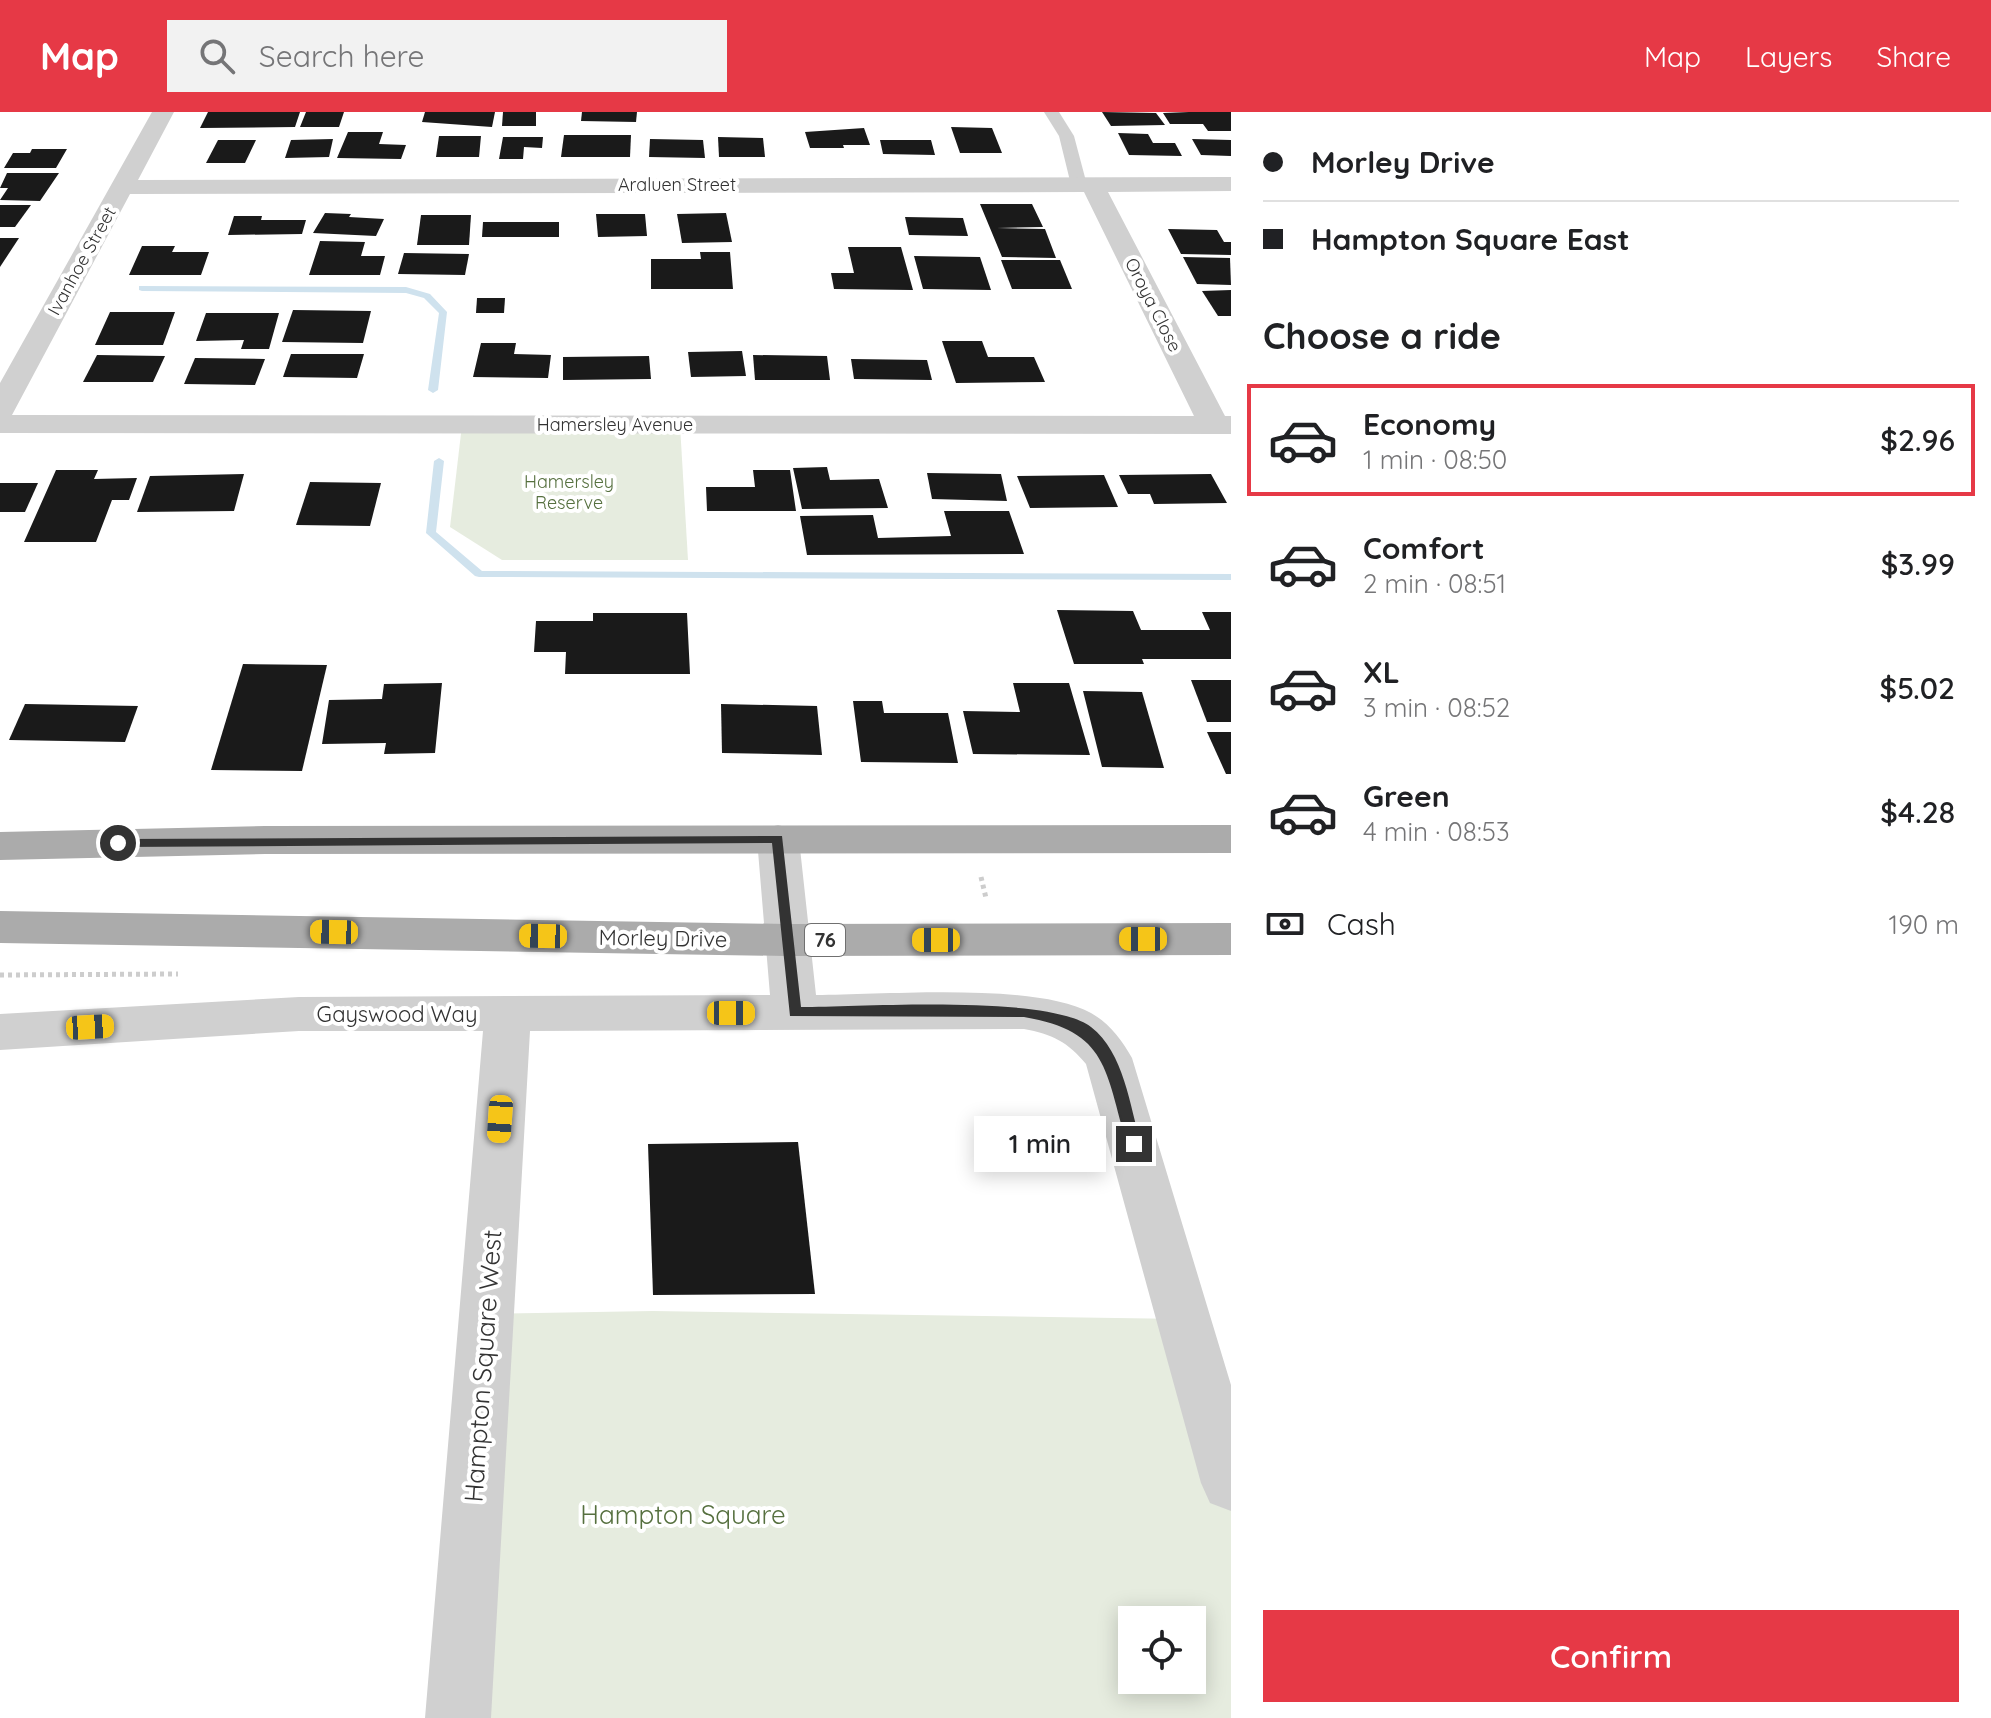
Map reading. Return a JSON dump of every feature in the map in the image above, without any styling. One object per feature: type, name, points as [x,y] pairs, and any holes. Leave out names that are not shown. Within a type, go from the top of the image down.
[{"type":"main road","points":[[0,846],[265,840],[1231,839]]},
{"type":"main road","name":"Morley Drive","points":[[0,927],[786,940],[1231,939]]},
{"type":"street","name":"Ivanhoe Street","points":[[0,410],[163,112]]},
{"type":"street","name":"Oroya Close","points":[[1086,184],[1222,425]]},
{"type":"street","name":"Araluen Street","points":[[122,187],[1231,184]]},
{"type":"street","name":"Hamersley Avenue","points":[[0,424],[1222,425]]},
{"type":"street","points":[[778,839],[795,1012]]},
{"type":"street","name":"Gayswood Way","points":[[0,1032],[299,1014],[1024,1012],[1060,1018],[1087,1031],[1108,1058],[1118,1085],[1231,1483]]},
{"type":"street","name":"Hampton Square West","points":[[458,1718],[508,1015]]},
{"type":"lane","name":"Oroya Close","points":[[1051,112],[1067,129],[1069,157],[1086,184]]},
{"type":"green space","name":"Hamersley Reserve","points":[[462,425],[680,425],[688,560],[502,560],[450,527]]},
{"type":"green space","name":"Hampton Square","points":[[653,1311],[1183,1319],[1231,1483],[1231,1718],[459,1718],[487,1314]]},
{"type":"building","points":[[208,112],[300,112],[295,127],[200,128]]},
{"type":"building","points":[[306,112],[344,112],[339,127],[300,127]]},
{"type":"building","points":[[425,112],[495,112],[492,127],[422,122]]},
{"type":"building","points":[[503,112],[536,112],[536,126],[502,126]]},
{"type":"building","points":[[582,112],[637,112],[636,122],[581,121]]},
{"type":"building","points":[[1102,112],[1156,113],[1165,125],[1111,126]]},
{"type":"building","points":[[1231,112],[1231,131],[1208,131],[1203,124],[1170,124],[1163,113]]},
{"type":"building","points":[[951,127],[992,128],[1002,153],[960,153]]},
{"type":"building","points":[[864,128],[870,145],[843,145],[844,148],[810,148],[805,132]]},
{"type":"building","points":[[348,132],[383,132],[379,144],[406,145],[401,159],[337,158]]},
{"type":"building","points":[[1118,133],[1148,134],[1153,143],[1175,143],[1182,156],[1129,155]]},
{"type":"building","points":[[564,135],[631,135],[630,157],[561,157]]},
{"type":"building","points":[[439,136],[481,136],[479,157],[436,157]]},
{"type":"building","points":[[503,137],[543,137],[542,148],[524,147],[523,159],[499,159]]},
{"type":"building","points":[[718,137],[763,138],[765,157],[719,157]]},
{"type":"building","points":[[333,139],[329,157],[285,158],[291,140]]},
{"type":"building","points":[[650,139],[703,140],[705,158],[649,157]]},
{"type":"building","points":[[1192,139],[1231,140],[1231,156],[1201,155]]},
{"type":"building","points":[[218,140],[256,140],[245,163],[206,163]]},
{"type":"building","points":[[880,140],[931,140],[935,155],[883,154]]},
{"type":"building","points":[[32,149],[67,149],[56,168],[4,168],[13,153],[30,153]]},
{"type":"building","points":[[7,173],[59,173],[40,201],[0,200],[8,188],[0,188]]},
{"type":"building","points":[[980,204],[1032,204],[1043,227],[997,228],[1045,229],[1056,258],[1002,257]]},
{"type":"building","points":[[0,205],[31,205],[15,227],[0,227]]},
{"type":"building","points":[[325,213],[384,219],[376,236],[313,233]]},
{"type":"building","points":[[726,213],[732,242],[682,243],[677,214]]},
{"type":"building","points":[[596,214],[645,214],[647,236],[598,237]]},
{"type":"building","points":[[421,215],[471,215],[469,245],[417,245]]},
{"type":"building","points":[[234,216],[262,216],[261,220],[306,220],[302,234],[228,235]]},
{"type":"building","points":[[905,217],[963,218],[968,236],[909,235]]},
{"type":"building","points":[[483,222],[559,222],[559,237],[482,237]]},
{"type":"building","points":[[1168,229],[1217,230],[1224,242],[1231,242],[1231,255],[1181,254]]},
{"type":"building","points":[[0,238],[19,238],[0,267]]},
{"type":"building","points":[[320,241],[365,242],[361,256],[385,256],[380,275],[309,275]]},
{"type":"building","points":[[142,246],[175,246],[172,252],[209,252],[201,275],[129,275]]},
{"type":"building","points":[[848,247],[901,247],[913,290],[834,289],[831,273],[854,273]]},
{"type":"building","points":[[700,252],[730,252],[733,289],[651,289],[651,259],[701,259]]},
{"type":"building","points":[[404,253],[469,254],[465,275],[398,274]]},
{"type":"building","points":[[914,256],[980,257],[991,290],[923,289]]},
{"type":"building","points":[[1183,257],[1230,258],[1231,285],[1197,284]]},
{"type":"building","points":[[1001,260],[1060,260],[1072,289],[1012,289]]},
{"type":"building","points":[[1231,290],[1231,316],[1218,316],[1202,291]]},
{"type":"building","points":[[477,298],[505,298],[504,313],[476,313]]},
{"type":"building","points":[[293,310],[371,311],[363,343],[282,342]]},
{"type":"building","points":[[110,312],[175,312],[163,345],[95,345]]},
{"type":"building","points":[[206,313],[279,313],[269,349],[241,349],[244,340],[196,341]]},
{"type":"building","points":[[942,341],[982,341],[988,357],[1034,357],[1045,382],[956,383]]},
{"type":"building","points":[[481,343],[516,343],[514,354],[551,355],[548,378],[473,377]]},
{"type":"building","points":[[742,351],[746,376],[691,377],[688,352]]},
{"type":"building","points":[[291,354],[364,354],[357,378],[283,377]]},
{"type":"building","points":[[97,355],[165,356],[153,382],[83,382]]},
{"type":"building","points":[[753,355],[827,356],[830,380],[755,380]]},
{"type":"building","points":[[649,356],[651,379],[563,380],[563,357]]},
{"type":"building","points":[[195,358],[265,359],[255,385],[184,384]]},
{"type":"building","points":[[851,359],[927,360],[932,380],[854,379]]},
{"type":"building","points":[[827,467],[830,480],[879,479],[888,508],[802,509],[793,468]]},
{"type":"building","points":[[56,470],[98,470],[94,479],[137,478],[129,500],[112,500],[96,542],[24,542]]},
{"type":"building","points":[[753,470],[790,470],[796,511],[707,511],[706,487],[755,487]]},
{"type":"building","points":[[927,473],[1001,474],[1007,501],[932,499]]},
{"type":"building","points":[[244,474],[234,511],[137,512],[150,476]]},
{"type":"building","points":[[1211,474],[1227,503],[1154,504],[1150,494],[1128,494],[1119,475]]},
{"type":"building","points":[[1104,475],[1118,507],[1030,508],[1017,476]]},
{"type":"building","points":[[310,482],[381,483],[370,526],[296,525]]},
{"type":"building","points":[[0,483],[38,483],[25,512],[0,512]]},
{"type":"building","points":[[944,511],[1009,511],[1024,554],[807,555],[800,516],[873,515],[878,538],[951,536]]},
{"type":"building","points":[[1057,610],[1133,611],[1141,630],[1210,630],[1202,612],[1231,612],[1231,659],[1142,659],[1144,664],[1074,664]]},
{"type":"building","points":[[593,613],[687,613],[690,674],[565,674],[566,652],[534,652],[536,621],[593,621]]},
{"type":"building","points":[[243,664],[327,665],[302,771],[211,770]]},
{"type":"building","points":[[1191,680],[1231,680],[1231,722],[1207,722]]},
{"type":"building","points":[[442,683],[435,753],[384,754],[386,743],[322,744],[329,700],[382,699],[384,684]]},
{"type":"building","points":[[1013,683],[1069,683],[1090,755],[973,754],[963,711],[1020,712]]},
{"type":"building","points":[[1083,691],[1142,692],[1164,768],[1102,767]]},
{"type":"building","points":[[853,701],[882,701],[884,713],[948,713],[958,763],[861,762]]},
{"type":"building","points":[[25,704],[138,706],[125,742],[9,740]]},
{"type":"building","points":[[721,704],[817,706],[822,755],[722,753]]},
{"type":"building","points":[[1207,732],[1231,732],[1231,774],[1226,774]]},
{"type":"building","points":[[798,1142],[815,1294],[653,1295],[648,1144]]},
{"type":"waterway","points":[[142,288],[406,290],[427,296],[443,312],[433,390]]},
{"type":"waterway","points":[[439,461],[431,533],[479,574],[1231,577]]},
{"type":"route","points":[[118,843],[778,839],[795,1012],[1024,1012],[1060,1018],[1087,1031],[1108,1058],[1134,1144]]}]
